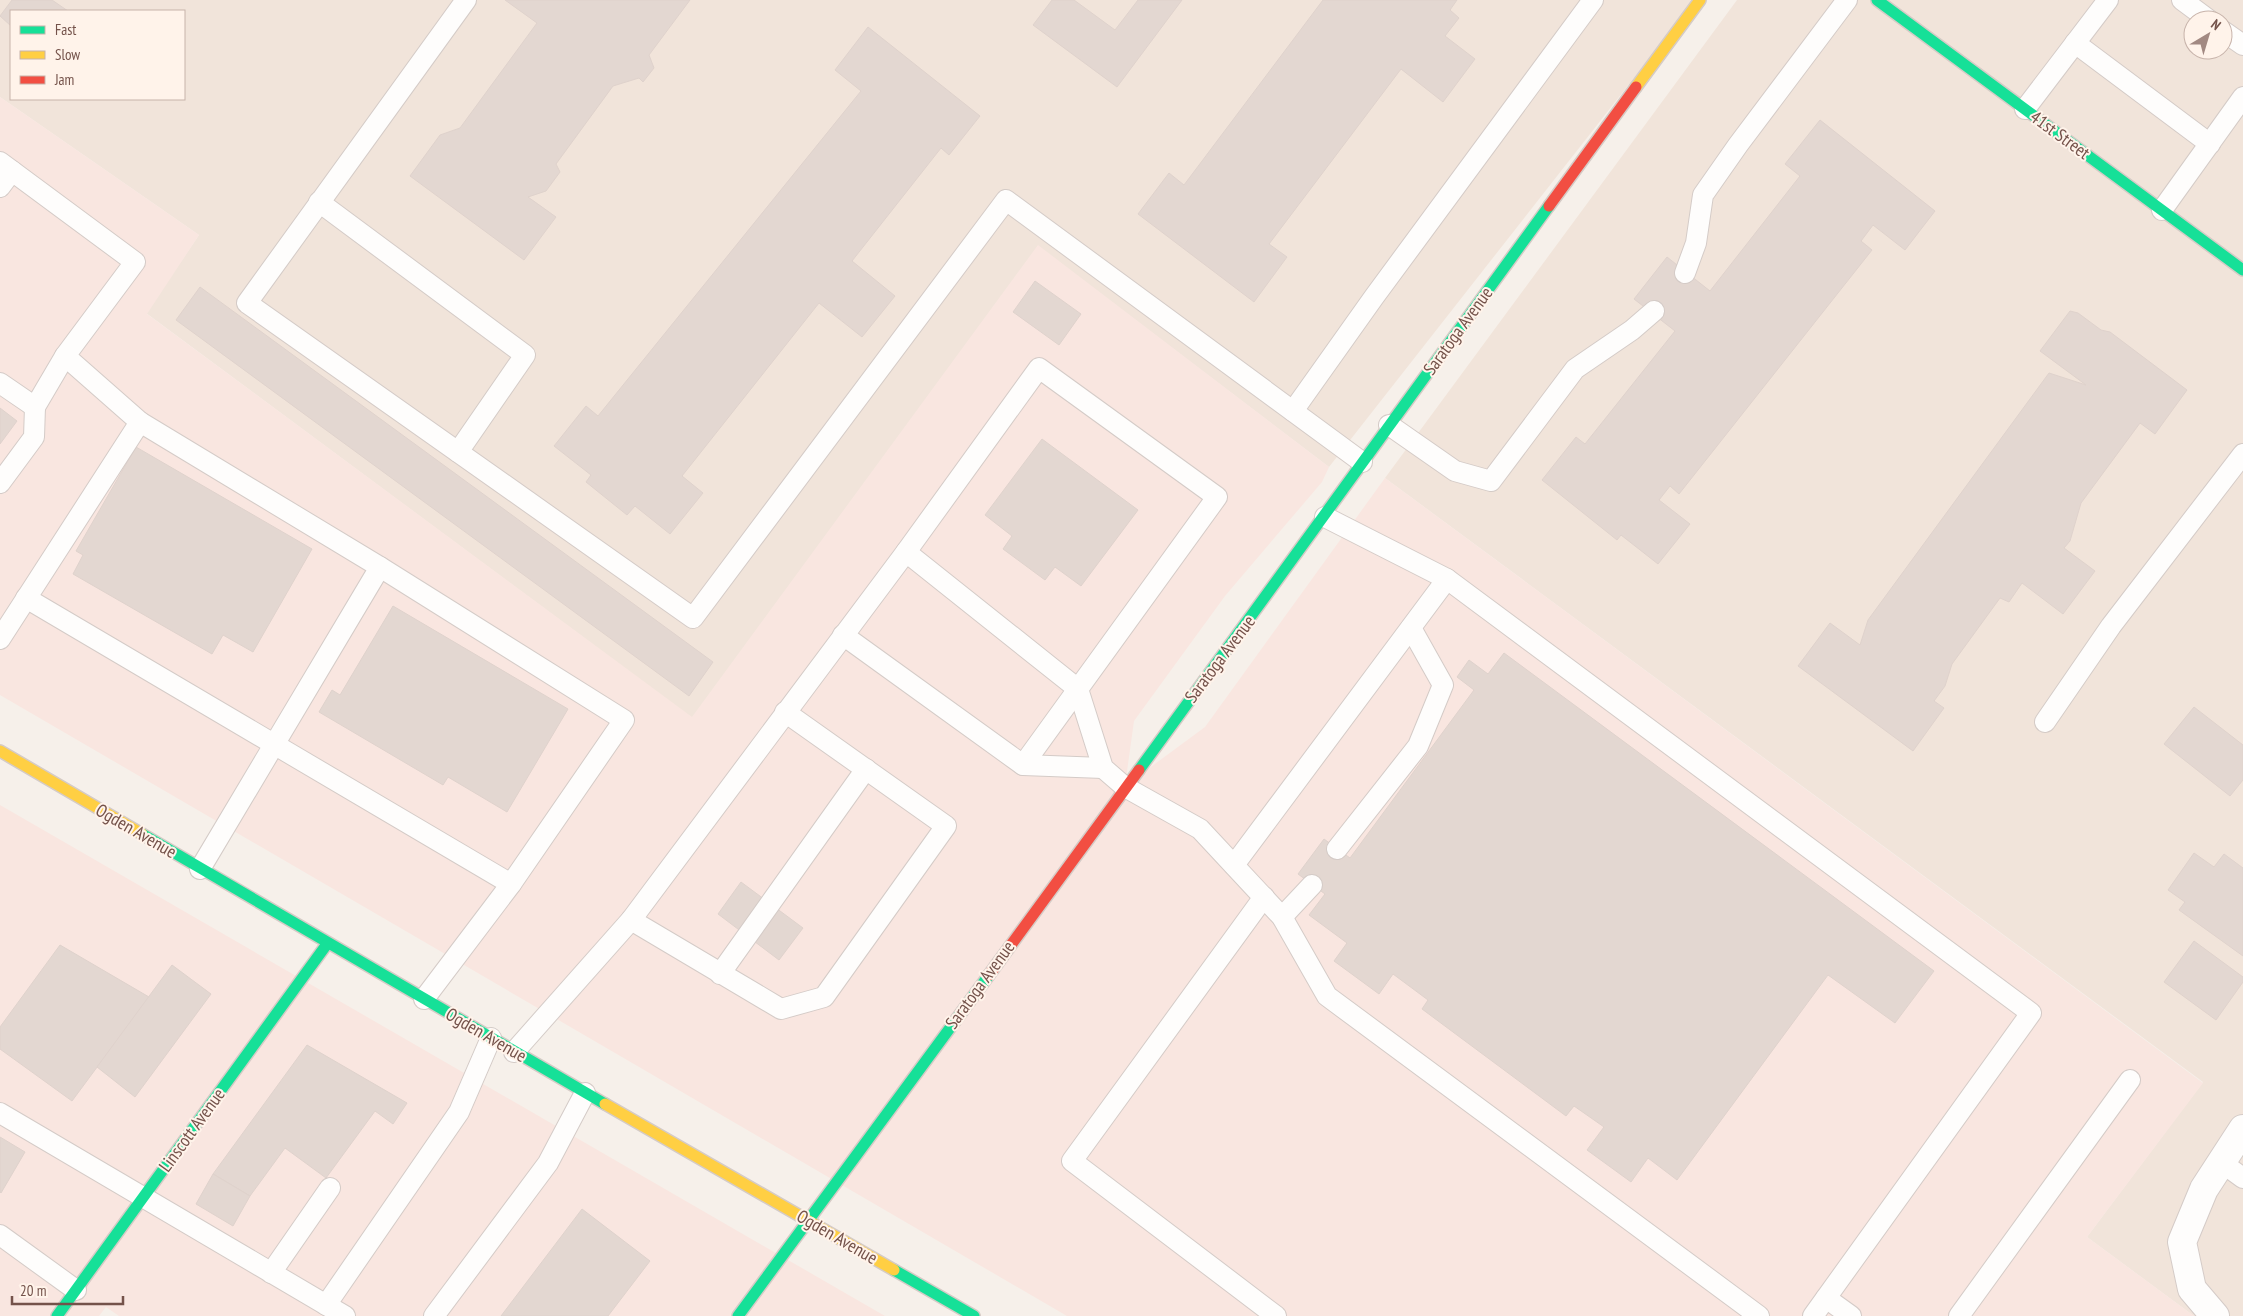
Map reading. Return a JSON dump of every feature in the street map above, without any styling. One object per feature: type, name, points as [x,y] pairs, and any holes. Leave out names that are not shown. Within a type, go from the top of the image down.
[{"type":"street","name":"Saratoga Avenue","points":[[738,1316],[1325,517],[1362,462],[1700,0]]},
{"type":"street","name":"41st Street","points":[[1877,0],[2243,270]]},
{"type":"street","name":"Ogden Avenue","points":[[0,751],[327,944],[809,1220],[964,1313]]},
{"type":"street","name":"Linscott Avenue","points":[[57,1316],[327,944]]},
{"type":"street","points":[[2215,1316],[2192,1288],[2182,1242],[2204,1189],[2243,1129]]},
{"type":"lane","points":[[466,0],[247,302],[693,618],[1006,200],[1362,462]]},
{"type":"lane","points":[[1293,411],[1374,297],[1593,0]]},
{"type":"lane","points":[[1685,273],[1696,243],[1703,195],[1738,144],[1847,0]]},
{"type":"lane","points":[[2025,109],[2108,0]]},
{"type":"lane","points":[[2182,0],[2196,10]]},
{"type":"lane","points":[[2233,38],[2243,46]]},
{"type":"lane","points":[[2075,43],[2210,144]]},
{"type":"lane","points":[[2162,210],[2243,97]]},
{"type":"lane","points":[[0,187],[6,166],[135,262],[65,356],[35,407],[34,437],[0,483]]},
{"type":"lane","points":[[319,202],[525,355],[458,452]]},
{"type":"lane","points":[[1390,425],[1455,471],[1491,481],[1575,369],[1632,330],[1654,311]]},
{"type":"lane","points":[[65,356],[140,422],[380,567],[624,720],[511,884],[424,999]]},
{"type":"lane","points":[[514,1052],[631,920],[906,552],[1039,368],[1217,497],[1023,764]]},
{"type":"lane","points":[[0,383],[35,407]]},
{"type":"lane","points":[[0,639],[140,422]]},
{"type":"lane","points":[[2045,722],[2111,626],[2243,454]]},
{"type":"lane","points":[[1325,517],[1447,579],[2032,1013],[1813,1316]]},
{"type":"lane","points":[[906,552],[1078,689],[1103,768],[1125,787],[1200,829],[1282,917],[1327,996],[1760,1316]]},
{"type":"lane","points":[[200,869],[380,567]]},
{"type":"lane","points":[[1234,865],[1447,579]]},
{"type":"lane","points":[[26,598],[275,743],[511,884]]},
{"type":"lane","points":[[1337,849],[1418,746],[1443,685],[1411,628]]},
{"type":"lane","points":[[843,635],[1023,764],[1103,768]]},
{"type":"lane","points":[[631,920],[781,1009],[824,997],[946,826],[785,712]]},
{"type":"lane","points":[[720,974],[866,769]]},
{"type":"lane","points":[[1282,917],[1312,885]]},
{"type":"lane","points":[[1264,897],[1072,1161],[1276,1316]]},
{"type":"lane","points":[[326,1305],[459,1112],[491,1038]]},
{"type":"lane","points":[[1959,1316],[2130,1080]]},
{"type":"lane","points":[[434,1316],[548,1163],[585,1093]]},
{"type":"lane","points":[[0,1113],[346,1316]]},
{"type":"lane","points":[[2222,1162],[2243,1178]]},
{"type":"lane","points":[[271,1272],[330,1188]]},
{"type":"lane","points":[[0,1235],[76,1290]]},
{"type":"lane","points":[[1826,1298],[1851,1316]]},
{"type":"shaded area","points":[[0,0],[1695,0],[1329,467],[1038,246],[692,718],[146,313],[199,235],[0,97]]},
{"type":"shaded area","points":[[1737,0],[2243,0],[2243,1316],[2194,1316],[2087,1237],[2203,1082],[1385,478]]},
{"type":"shaded area","points":[[0,97],[199,235],[147,314],[692,717],[1038,245],[1329,467],[1322,482],[1225,596],[1134,721],[1125,786],[1205,727],[1385,478],[2203,1083],[2087,1237],[2194,1316],[1067,1316],[0,695]]},
{"type":"shaded area","points":[[0,805],[885,1316],[119,1316],[106,1307],[99,1316],[0,1316]]},
{"type":"building","points":[[12,0],[52,0],[67,10],[10,10],[10,25],[0,16]]},
{"type":"building","points":[[505,0],[690,0],[649,55],[654,68],[643,82],[639,78],[613,86],[556,164],[560,172],[546,191],[528,197],[556,217],[524,260],[410,176],[440,135],[460,128],[537,23]]},
{"type":"building","points":[[1052,0],[1074,0],[1115,30],[1138,0],[1182,0],[1117,87],[1033,25]]},
{"type":"building","points":[[1323,0],[1457,0],[1450,10],[1459,18],[1445,36],[1475,59],[1443,102],[1401,69],[1269,244],[1287,257],[1254,302],[1138,214],[1169,173],[1184,185]]},
{"type":"building","points":[[868,27],[980,116],[949,155],[941,148],[852,261],[895,296],[862,337],[819,303],[682,476],[703,493],[670,534],[635,506],[627,515],[586,482],[591,475],[554,446],[586,406],[598,416],[861,91],[835,70]]},
{"type":"building","points":[[1820,120],[1935,211],[1905,250],[1873,225],[1861,241],[1872,250],[1679,494],[1670,486],[1659,500],[1690,524],[1658,564],[1621,535],[1617,540],[1542,480],[1576,437],[1585,444],[1675,331],[1634,299],[1667,257],[1710,291],[1800,176],[1785,164]]},
{"type":"building","points":[[1035,281],[1081,314],[1059,345],[1013,312]]},
{"type":"building","points":[[200,287],[713,662],[689,696],[176,320]]},
{"type":"building","points":[[2070,311],[2078,313],[2101,330],[2110,332],[2187,390],[2155,434],[2140,423],[2081,503],[2070,541],[2064,548],[2095,571],[2063,614],[2022,583],[2009,602],[2000,598],[1952,664],[1945,686],[1934,701],[1944,708],[1913,751],[1798,666],[1830,623],[1860,645],[1868,620],[2049,373],[2086,385],[2040,351]]},
{"type":"building","points":[[0,408],[17,421],[0,444]]},
{"type":"building","points":[[1042,439],[1138,510],[1081,586],[1055,567],[1045,580],[1003,549],[1012,536],[985,515]]},
{"type":"building","points":[[136,447],[312,549],[253,652],[223,635],[212,654],[73,574],[83,555],[76,551]]},
{"type":"building","points":[[393,606],[568,709],[507,812],[448,777],[443,785],[319,712],[332,690],[340,695]]},
{"type":"building","points":[[1504,653],[1934,971],[1895,1023],[1828,975],[1677,1180],[1648,1158],[1631,1182],[1587,1150],[1604,1127],[1574,1106],[1566,1116],[1422,1009],[1428,1000],[1393,974],[1379,994],[1334,961],[1347,943],[1309,915],[1325,894],[1298,874],[1324,839],[1350,858],[1474,690],[1457,677],[1469,660],[1488,674]]},
{"type":"building","points":[[2194,707],[2243,745],[2243,780],[2230,796],[2164,744]]},
{"type":"building","points":[[2194,853],[2214,867],[2224,854],[2243,868],[2243,956],[2179,910],[2185,902],[2168,890]]},
{"type":"building","points":[[741,882],[803,928],[779,960],[718,914]]},
{"type":"building","points":[[2194,941],[2243,977],[2243,982],[2216,1020],[2164,982]]},
{"type":"building","points":[[60,945],[149,997],[72,1101],[0,1049],[0,1027]]},
{"type":"building","points":[[172,965],[211,994],[135,1097],[97,1067]]},
{"type":"building","points":[[307,1045],[407,1103],[393,1124],[375,1111],[326,1178],[285,1148],[250,1196],[213,1174]]},
{"type":"building","points":[[0,1137],[25,1152],[1,1193],[0,1192]]},
{"type":"building","points":[[213,1174],[250,1196],[233,1226],[196,1204]]},
{"type":"building","points":[[582,1209],[650,1261],[608,1316],[501,1316]]},
{"type":"traffic: fast","points":[[1877,0],[2243,270]]},
{"type":"traffic: fast","points":[[1139,770],[1549,206]]},
{"type":"traffic: fast","points":[[142,834],[605,1104]]},
{"type":"traffic: fast","points":[[57,1316],[327,944]]},
{"type":"traffic: fast","points":[[738,1316],[989,975]]},
{"type":"traffic: fast","points":[[894,1270],[974,1316]]},
{"type":"traffic: slow","points":[[1636,87],[1700,0]]},
{"type":"traffic: slow","points":[[0,751],[142,834]]},
{"type":"traffic: slow","points":[[605,1104],[894,1270]]},
{"type":"traffic: jam","points":[[1549,206],[1636,87]]},
{"type":"traffic: jam","points":[[989,975],[1139,770]]}]
